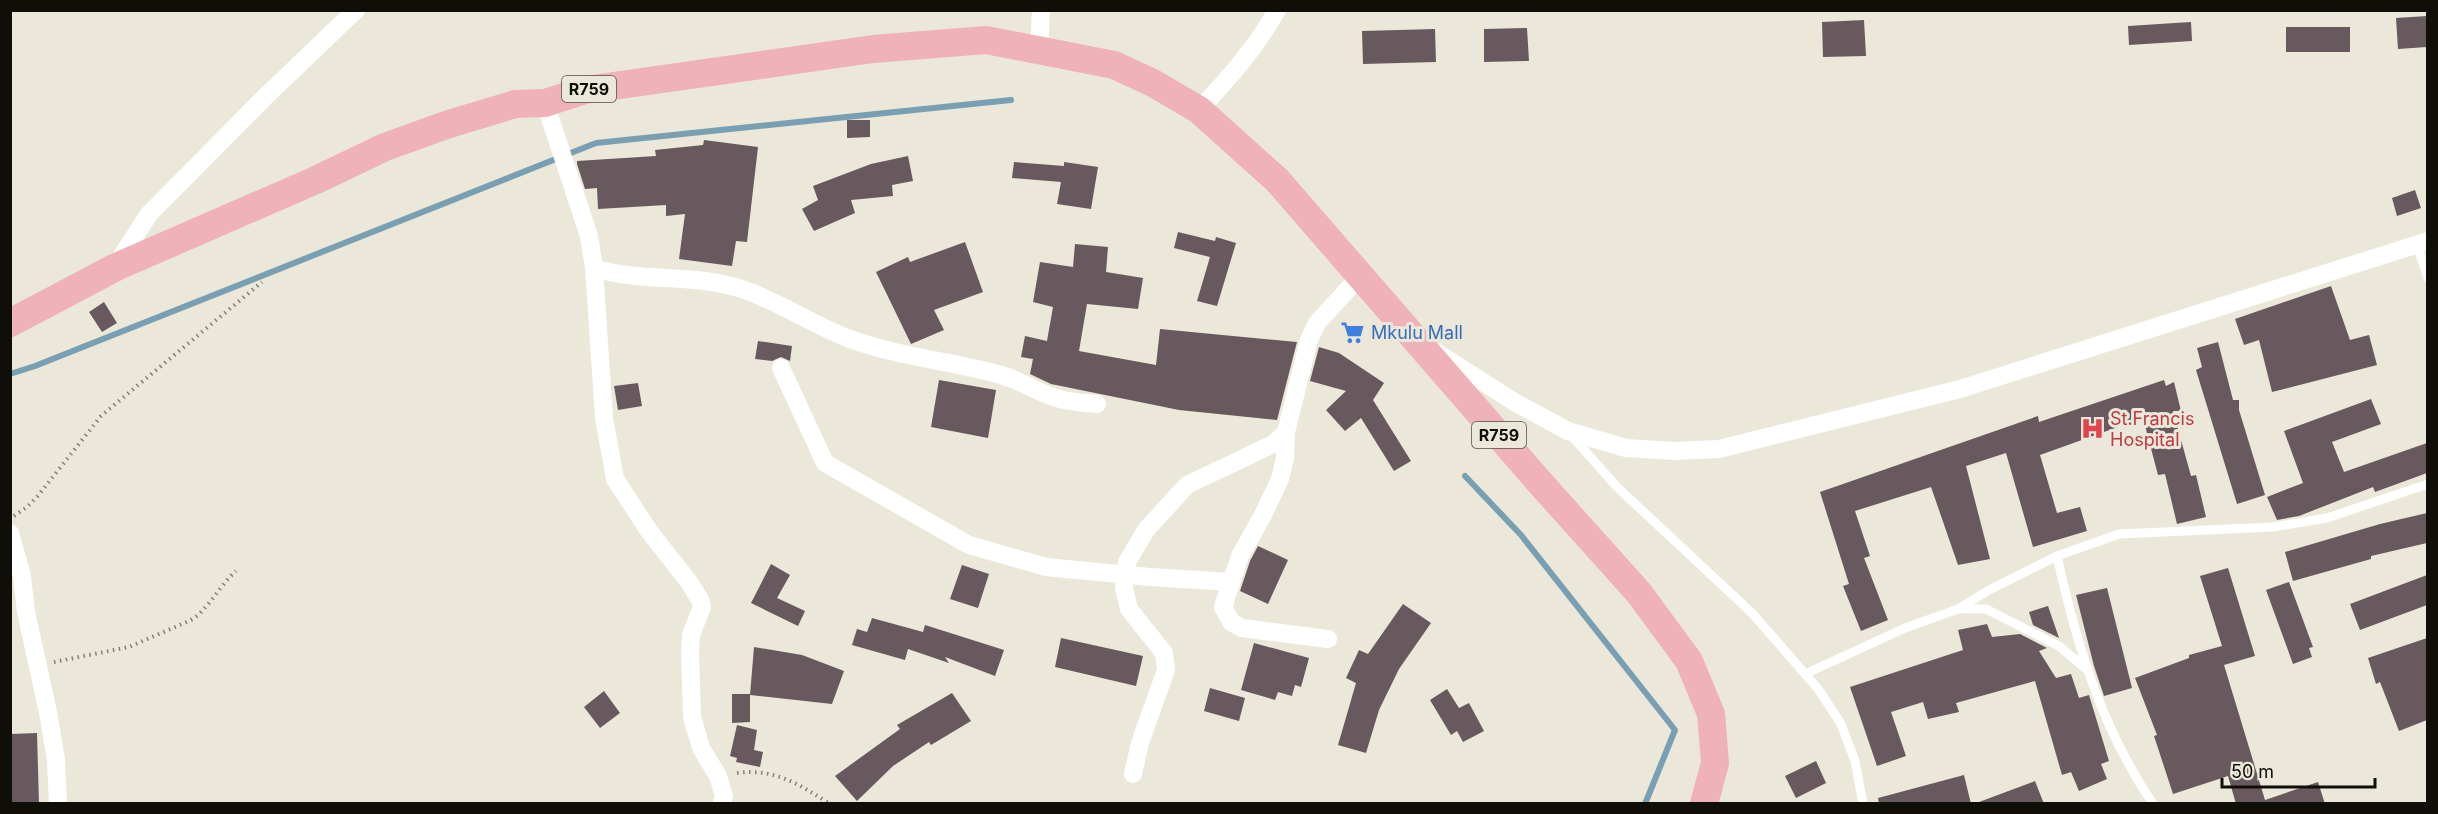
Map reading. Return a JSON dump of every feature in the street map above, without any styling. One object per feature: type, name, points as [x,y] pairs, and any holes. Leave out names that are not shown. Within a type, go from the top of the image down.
[{"type":"main road","name":"R759","points":[[10,323],[116,267],[316,180],[385,147],[515,104],[545,103],[585,90],[873,49],[986,40],[1114,65],[1153,83],[1199,110],[1277,180],[1639,593],[1689,662],[1711,714],[1714,763],[1704,804]]},
{"type":"street","points":[[116,267],[149,214],[267,95],[356,10]]},
{"type":"street","points":[[1039,51],[1041,10]]},
{"type":"street","points":[[1199,110],[1233,73],[1265,31],[1277,10]]},
{"type":"street","points":[[545,103],[589,236],[594,268],[604,418],[615,479],[643,523],[700,600],[702,607],[691,635],[692,717],[701,748],[718,776],[724,796],[722,804]]},
{"type":"street","points":[[1419,342],[1516,403],[1568,431],[1626,447],[1674,451],[1719,449],[1960,389],[2422,243]]},
{"type":"street","points":[[594,268],[621,275],[692,280],[740,288],[849,338],[895,353],[1004,376],[1056,398],[1097,405]]},
{"type":"street","points":[[1328,639],[1242,628],[1231,622],[1223,607],[1240,556],[1280,478],[1285,458],[1286,432],[1309,340],[1317,322],[1361,274]]},
{"type":"street","points":[[781,368],[825,463],[969,545],[1046,567],[1231,582]]},
{"type":"street","points":[[1133,774],[1140,743],[1166,670],[1164,653],[1129,609],[1124,588],[1127,561],[1134,548],[1170,501],[1187,485],[1275,443],[1286,432]]},
{"type":"street","points":[[10,533],[22,576],[26,612],[39,664],[56,759],[58,804]]},
{"type":"lane","points":[[2422,243],[2427,278]]},
{"type":"lane","points":[[1568,431],[1617,487],[1752,613],[1819,690],[1841,724],[1855,761],[1863,804]]},
{"type":"lane","points":[[1805,674],[1905,628],[1958,609],[1989,590],[2057,556],[2119,534],[2272,527],[2327,518],[2427,484]]},
{"type":"lane","points":[[2057,556],[2086,669],[2131,771],[2153,804]]},
{"type":"lane","points":[[1958,609],[1986,609],[2059,646],[2086,669]]},
{"type":"path","points":[[10,518],[27,507],[37,496],[101,416],[262,282]]},
{"type":"path","points":[[39,664],[129,647],[196,618],[222,583],[236,571]]},
{"type":"path","points":[[718,776],[748,772],[781,775],[830,804]]},
{"type":"building","points":[[2427,16],[2427,47],[2398,49],[2396,18]]},
{"type":"building","points":[[1864,20],[1866,56],[1823,57],[1822,22]]},
{"type":"building","points":[[2191,22],[2192,41],[2129,45],[2128,26]]},
{"type":"building","points":[[2286,27],[2350,27],[2350,52],[2286,52]]},
{"type":"building","points":[[1527,28],[1529,61],[1484,62],[1484,29]]},
{"type":"building","points":[[1435,29],[1436,62],[1363,64],[1362,31]]},
{"type":"building","points":[[847,120],[870,120],[870,137],[847,138]]},
{"type":"building","points":[[704,140],[758,147],[747,242],[736,241],[732,266],[679,259],[685,214],[666,216],[666,205],[598,209],[597,188],[585,189],[577,164],[577,161],[656,156],[655,150],[703,145]]},
{"type":"building","points":[[908,156],[913,181],[892,185],[893,196],[851,200],[855,213],[814,231],[802,209],[818,200],[813,186],[871,164]]},
{"type":"building","points":[[1014,162],[1064,166],[1064,162],[1098,167],[1091,209],[1057,204],[1061,182],[1012,178]]},
{"type":"building","points":[[2415,190],[2421,208],[2397,216],[2392,198]]},
{"type":"building","points":[[1178,232],[1215,241],[1216,237],[1236,243],[1217,306],[1197,301],[1210,257],[1174,248]]},
{"type":"building","points":[[965,242],[983,292],[934,310],[944,330],[911,344],[876,272],[908,257],[910,262]]},
{"type":"building","points":[[1075,244],[1108,247],[1106,272],[1143,278],[1138,309],[1087,304],[1079,351],[1156,365],[1160,329],[1297,342],[1277,420],[1179,410],[1051,384],[1030,374],[1033,359],[1021,357],[1025,336],[1047,341],[1053,307],[1033,302],[1040,262],[1073,267]]},
{"type":"building","points":[[2331,286],[2350,340],[2369,335],[2377,365],[2272,392],[2259,340],[2244,345],[2235,319]]},
{"type":"building","points":[[104,302],[117,323],[102,332],[89,312]]},
{"type":"building","points":[[758,341],[792,346],[790,361],[781,357],[772,361],[755,359]]},
{"type":"building","points":[[2218,342],[2233,400],[2239,400],[2239,410],[2265,495],[2237,504],[2196,370],[2202,367],[2197,348]]},
{"type":"building","points":[[1319,347],[1339,353],[1384,383],[1373,400],[1411,461],[1394,471],[1361,418],[1345,431],[1326,410],[1346,391],[1310,381]]},
{"type":"building","points":[[939,380],[996,390],[988,438],[931,427]]},
{"type":"building","points":[[2164,380],[2166,386],[2174,382],[2181,411],[2173,411],[2191,476],[2196,475],[2206,517],[2177,524],[2165,474],[2158,475],[2143,418],[2040,455],[2057,513],[2080,507],[2087,531],[2033,547],[2006,453],[1966,466],[1990,559],[1958,565],[1931,487],[1855,511],[1870,556],[1864,558],[1888,620],[1861,631],[1843,586],[1849,584],[1820,492],[2038,416],[2039,422]]},
{"type":"building","points":[[638,383],[642,406],[618,410],[614,386]]},
{"type":"building","points":[[2371,399],[2381,424],[2332,442],[2344,472],[2427,443],[2427,473],[2375,492],[2373,487],[2299,516],[2277,520],[2267,497],[2303,483],[2284,431]]},
{"type":"building","points":[[2427,513],[2427,543],[2371,556],[2371,559],[2293,581],[2285,552],[2380,524]]},
{"type":"building","points":[[1258,546],[1288,560],[1268,604],[1240,591],[1250,561]]},
{"type":"building","points":[[771,564],[790,575],[777,598],[805,611],[798,626],[751,603]]},
{"type":"building","points":[[962,565],[989,574],[978,608],[950,599]]},
{"type":"building","points":[[2228,568],[2255,656],[2224,665],[2265,800],[2318,782],[2325,804],[2236,804],[2228,776],[2173,794],[2154,736],[2157,735],[2135,678],[2189,658],[2189,655],[2222,646],[2200,576]]},
{"type":"building","points":[[2427,575],[2427,605],[2360,630],[2350,604]]},
{"type":"building","points":[[2289,582],[2313,647],[2309,648],[2312,657],[2293,664],[2266,590]]},
{"type":"building","points":[[2107,588],[2132,688],[2104,696],[2076,595]]},
{"type":"building","points":[[1403,604],[1431,623],[1399,669],[1379,710],[1366,753],[1338,745],[1356,683],[1346,678],[1359,650],[1368,654]]},
{"type":"building","points":[[2048,606],[2059,638],[2033,625],[2029,612]]},
{"type":"building","points":[[872,618],[923,632],[925,625],[1004,650],[995,676],[945,657],[949,663],[908,649],[905,660],[852,645],[857,629],[867,632]]},
{"type":"building","points":[[1987,624],[1992,637],[2020,634],[2047,648],[2039,651],[2056,678],[2071,674],[2079,698],[2089,695],[2109,761],[2101,764],[2107,779],[2079,791],[2071,772],[2062,775],[2035,681],[1956,703],[1959,712],[1928,719],[1923,702],[1891,712],[1906,756],[1877,766],[1850,687],[1963,650],[1958,630]]},
{"type":"building","points":[[1061,638],[1143,656],[1136,686],[1055,667]]},
{"type":"building","points":[[2427,638],[2427,720],[2399,731],[2380,682],[2376,684],[2368,658]]},
{"type":"building","points":[[1254,643],[1309,658],[1301,687],[1295,685],[1292,696],[1278,692],[1275,700],[1241,690]]},
{"type":"building","points":[[754,647],[802,655],[844,671],[832,704],[750,695]]},
{"type":"building","points":[[1210,688],[1245,698],[1239,721],[1204,711]]},
{"type":"building","points":[[1447,689],[1459,708],[1469,703],[1484,731],[1463,742],[1457,731],[1451,735],[1430,700]]},
{"type":"building","points":[[604,691],[620,713],[600,728],[584,707]]},
{"type":"building","points":[[952,693],[971,721],[931,745],[929,742],[893,766],[857,801],[835,776],[900,729],[897,725]]},
{"type":"building","points":[[732,694],[750,694],[750,722],[732,723]]},
{"type":"building","points":[[737,725],[757,730],[754,750],[763,752],[760,767],[736,762],[737,758],[730,756]]},
{"type":"building","points":[[37,733],[39,804],[10,804],[10,734]]},
{"type":"building","points":[[1816,761],[1826,783],[1796,798],[1785,776]]},
{"type":"building","points":[[1964,775],[1971,804],[1879,804],[1878,798]]},
{"type":"building","points":[[2035,781],[2044,804],[1980,804],[1979,802]]},
{"type":"waterway","points":[[10,374],[596,143],[1011,100]]},
{"type":"waterway","points":[[1465,476],[1521,535],[1675,730],[1645,804]]},
{"type":"place","name":"Mkulu Mall","points":[[1353,333]]},
{"type":"place","name":"St.Francis Hospital","points":[[2092,429]]}]
